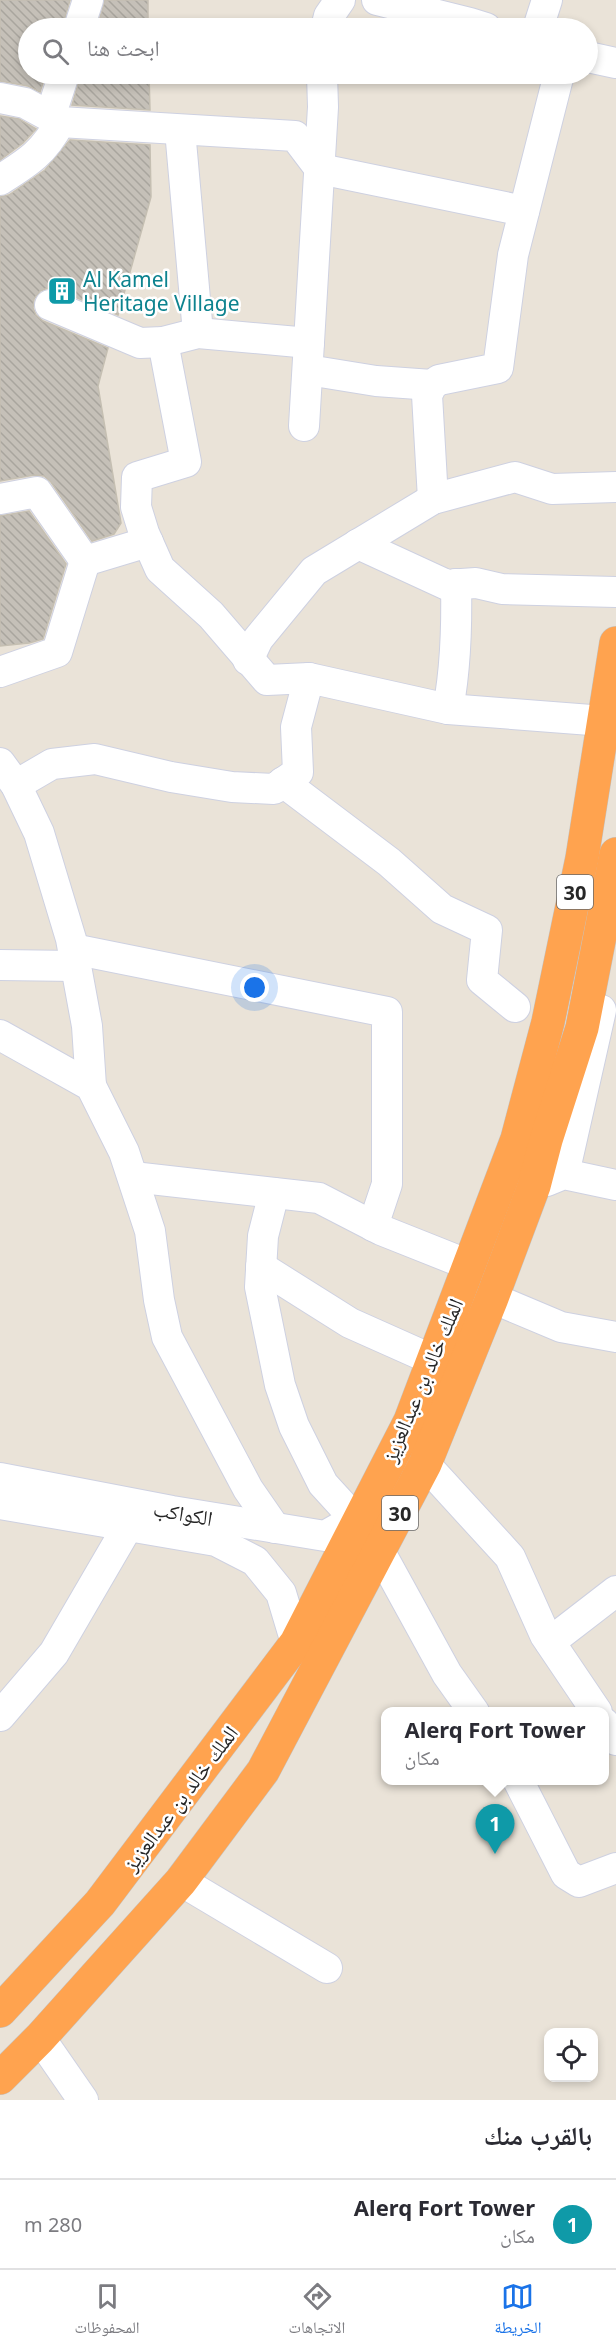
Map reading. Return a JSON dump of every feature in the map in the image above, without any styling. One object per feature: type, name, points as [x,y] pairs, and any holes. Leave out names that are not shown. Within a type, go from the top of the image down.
[{"type":"highway","name":"الملك خالد بن عبدالعزيز","points":[[0,2011],[100,1903],[296,1643],[358,1517],[410,1421],[517,1139],[548,1022],[582,858],[616,643]]},
{"type":"highway","name":"الملك خالد بن عبدالعزيز","points":[[0,2078],[181,1881],[263,1771],[425,1464],[534,1186],[546,1140],[582,1028],[616,854]]},
{"type":"street","points":[[82,18],[88,0]]},
{"type":"street","points":[[328,18],[339,0]]},
{"type":"street","points":[[377,0],[453,18]]},
{"type":"street","points":[[541,18],[547,0]]},
{"type":"street","points":[[598,59],[616,63]]},
{"type":"street","points":[[0,180],[28,163],[52,136],[62,84]]},
{"type":"street","points":[[304,426],[320,170],[322,84]]},
{"type":"street","points":[[433,499],[428,395],[432,386],[440,380],[498,368],[513,255],[556,84]]},
{"type":"street","points":[[0,98],[25,103],[55,120],[295,136],[320,170],[524,211]]},
{"type":"street","points":[[180,130],[198,333]]},
{"type":"street","points":[[50,306],[140,343],[163,342],[198,333],[308,356],[376,381],[432,386]]},
{"type":"street","points":[[163,342],[186,462],[137,477],[136,507],[147,542],[160,569],[211,615],[267,680],[309,678],[447,709],[604,721]]},
{"type":"street","points":[[248,660],[258,639],[314,571],[433,499],[515,477],[552,489],[616,487]]},
{"type":"street","points":[[0,500],[37,492],[85,561]]},
{"type":"street","points":[[85,561],[147,542]]},
{"type":"street","points":[[358,544],[447,585],[476,583],[502,589],[616,592]]},
{"type":"street","points":[[0,672],[57,652],[85,561]]},
{"type":"street","points":[[447,709],[454,680],[457,644],[456,584]]},
{"type":"street","points":[[275,1528],[248,1489],[167,1337],[159,1300],[150,1231],[124,1152],[91,1086],[87,1026],[74,957],[39,832],[8,774],[52,764],[94,759],[171,777],[232,787],[274,789],[298,772],[296,727],[309,678]]},
{"type":"street","points":[[283,782],[389,862],[442,909],[487,930],[482,980],[515,1007]]},
{"type":"street","points":[[564,1174],[610,998],[612,958],[609,892]]},
{"type":"street","points":[[0,965],[74,957],[387,1012],[387,1184],[373,1226]]},
{"type":"street","points":[[0,1035],[91,1086]]},
{"type":"street","points":[[534,1186],[564,1174],[616,1185]]},
{"type":"street","points":[[133,1177],[319,1198],[373,1226],[469,1265]]},
{"type":"street","points":[[274,1193],[263,1236],[260,1287],[280,1385],[294,1425],[323,1484],[358,1517]]},
{"type":"street","points":[[261,1267],[350,1323],[433,1360]]},
{"type":"street","points":[[492,1298],[561,1327],[616,1338]]},
{"type":"street","points":[[425,1464],[510,1557],[550,1641],[594,1707]]},
{"type":"street","name":"الكواكب","points":[[0,1478],[172,1511],[325,1536],[358,1517]]},
{"type":"street","name":"الكواكب","points":[[0,1504],[216,1541],[255,1561],[281,1593],[296,1643]]},
{"type":"street","points":[[0,1716],[54,1653],[129,1526]]},
{"type":"street","points":[[380,1552],[447,1674],[470,1707]]},
{"type":"street","points":[[550,1641],[616,1592]]},
{"type":"street","points":[[521,1785],[566,1874],[579,1882],[616,1868]]},
{"type":"street","points":[[181,1881],[327,1968]]},
{"type":"street","points":[[39,2038],[83,2100]]},
{"type":"building","points":[[0,0],[70,0],[65,18],[18,18],[18,84],[43,84],[40,92],[28,86],[0,81]]},
{"type":"building","points":[[105,0],[148,0],[148,18],[100,18]]},
{"type":"building","points":[[78,84],[149,84],[150,110],[72,105]]},
{"type":"building","points":[[0,116],[19,119],[36,129],[23,143],[0,160]]},
{"type":"building","points":[[70,140],[150,145],[151,197],[118,315],[56,289],[48,288],[40,291],[34,299],[33,308],[36,315],[43,321],[108,348],[98,386],[121,523],[114,534],[92,541],[51,482],[44,476],[34,475],[0,481],[0,197],[9,195],[45,170]]},
{"type":"building","points":[[29,511],[66,564],[43,639],[0,646],[0,516]]},
{"type":"place","name":"Al Kamel Heritage Village","points":[[62,291]]},
{"type":"place","name":"Alerq Fort Tower","points":[[495,1854]]}]
